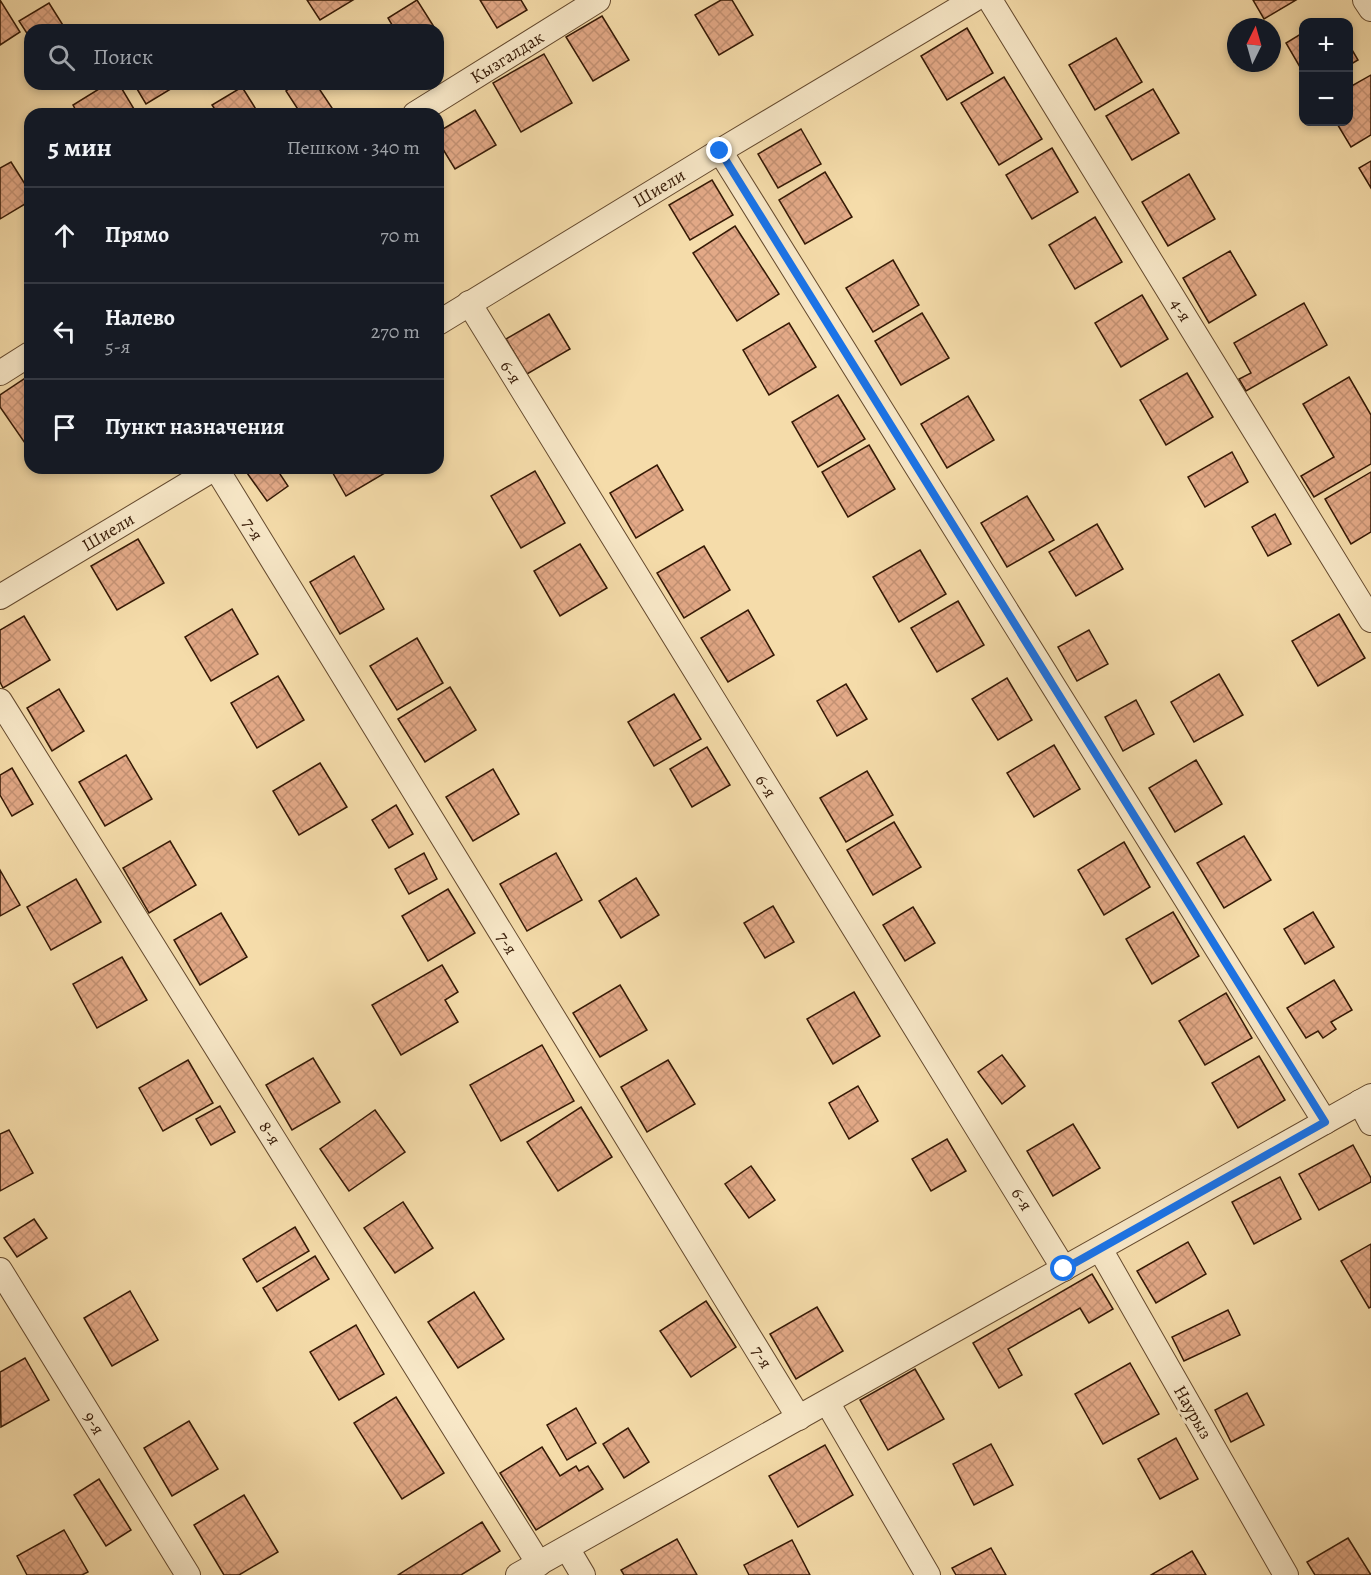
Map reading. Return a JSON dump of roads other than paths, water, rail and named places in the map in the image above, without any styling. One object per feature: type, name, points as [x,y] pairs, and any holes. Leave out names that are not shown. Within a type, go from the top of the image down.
[{"type":"street","name":"Кызгалдак","points":[[425,108],[598,0]]},
{"type":"street","name":"Шиели","points":[[444,319],[973,0]]},
{"type":"street","name":"4-я","points":[[990,0],[1371,620]]},
{"type":"street","points":[[1365,0],[1371,9]]},
{"type":"street","points":[[720,151],[1325,1122]]},
{"type":"street","name":"6-я","points":[[469,303],[1064,1269]]},
{"type":"street","points":[[0,373],[24,358]]},
{"type":"street","name":"Шиели","points":[[0,597],[205,474]]},
{"type":"street","name":"7-я","points":[[219,474],[799,1418]]},
{"type":"street","name":"8-я","points":[[0,701],[539,1564]]},
{"type":"street","points":[[518,1575],[1325,1122],[1367,1107]]},
{"type":"street","name":"Наурыз","points":[[1100,1249],[1286,1575]]},
{"type":"street","name":"9-я","points":[[0,1270],[188,1575]]},
{"type":"street","points":[[827,1402],[928,1575]]},
{"type":"street","points":[[567,1548],[583,1575]]}]
